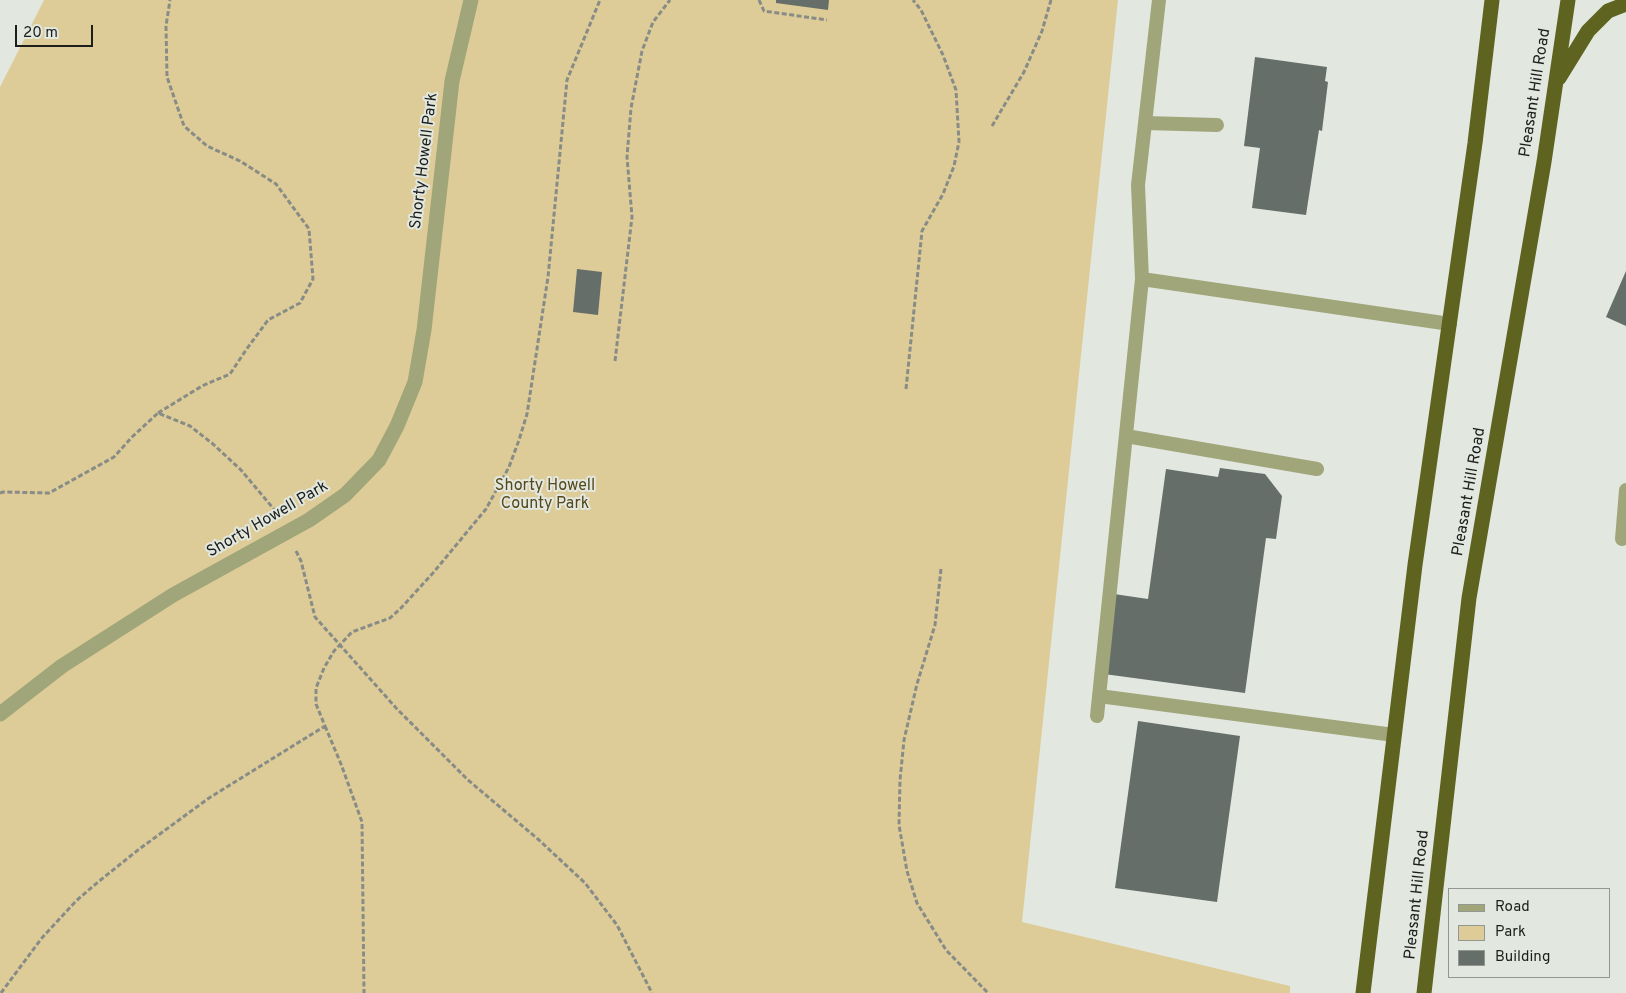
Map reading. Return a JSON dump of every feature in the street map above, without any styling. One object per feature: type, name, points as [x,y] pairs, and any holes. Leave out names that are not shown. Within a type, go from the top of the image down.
[{"type":"highway","points":[[1363,993],[1417,555],[1475,143],[1492,0]]},
{"type":"highway","name":"Pleasant Hill Road","points":[[1424,993],[1469,598],[1568,0]]},
{"type":"highway","points":[[1555,84],[1588,31],[1608,11],[1626,4]]},
{"type":"street","name":"Shorty Howell Park","points":[[0,714],[62,666],[122,627],[181,590],[309,520],[345,495],[379,460],[397,426],[415,382],[424,330],[452,81],[472,0]]},
{"type":"lane","points":[[1097,716],[1142,279],[1138,185],[1159,0]]},
{"type":"lane","points":[[1145,123],[1217,126]]},
{"type":"lane","points":[[1142,279],[1450,324]]},
{"type":"lane","points":[[1126,436],[1317,469]]},
{"type":"lane","points":[[1622,539],[1626,490]]},
{"type":"lane","points":[[1099,696],[1394,735]]},
{"type":"path","points":[[0,493],[49,493],[114,457],[158,413],[202,386],[230,374],[268,320],[300,303],[313,279],[309,229],[276,184],[240,161],[207,146],[184,126],[167,77],[166,26],[170,0]]},
{"type":"path","points":[[364,993],[366,989],[362,822],[341,764],[316,704],[316,688],[324,668],[334,651],[352,632],[390,618],[415,594],[486,509],[509,467],[520,440],[527,414],[548,278],[567,80],[600,0]]},
{"type":"path","points":[[615,361],[632,217],[627,156],[631,108],[642,51],[653,22],[670,0]]},
{"type":"path","points":[[759,0],[764,11],[827,20]]},
{"type":"path","points":[[906,389],[922,231],[943,194],[954,166],[959,142],[956,90],[944,55],[921,10],[913,0]]},
{"type":"path","points":[[992,126],[1024,72],[1042,31],[1051,0]]},
{"type":"path","points":[[158,413],[190,426],[220,450],[241,470],[276,510],[300,561],[316,617],[398,709],[468,780],[540,840],[585,883],[617,925],[652,993]]},
{"type":"path","points":[[941,570],[935,625],[917,684],[904,740],[900,780],[899,825],[907,871],[917,903],[946,950],[988,993]]},
{"type":"path","points":[[1,993],[26,957],[76,901],[98,882],[209,798],[325,726]]},
{"type":"green space","name":"Shorty Howell County Park","points":[[44,0],[1118,0],[1022,922],[1290,986],[1290,993],[0,993],[0,87]]},
{"type":"building","points":[[776,0],[829,0],[828,10],[776,3]]},
{"type":"building","points":[[1255,57],[1327,67],[1325,81],[1328,82],[1322,131],[1319,130],[1306,215],[1252,208],[1260,148],[1244,146]]},
{"type":"building","points":[[577,269],[602,272],[598,315],[573,312]]},
{"type":"building","points":[[1626,271],[1626,326],[1606,317]]},
{"type":"building","points":[[1220,468],[1265,474],[1282,496],[1276,539],[1266,538],[1245,693],[1104,674],[1114,594],[1148,599],[1166,469],[1218,477]]},
{"type":"building","points":[[1138,721],[1240,736],[1217,902],[1115,888]]}]
